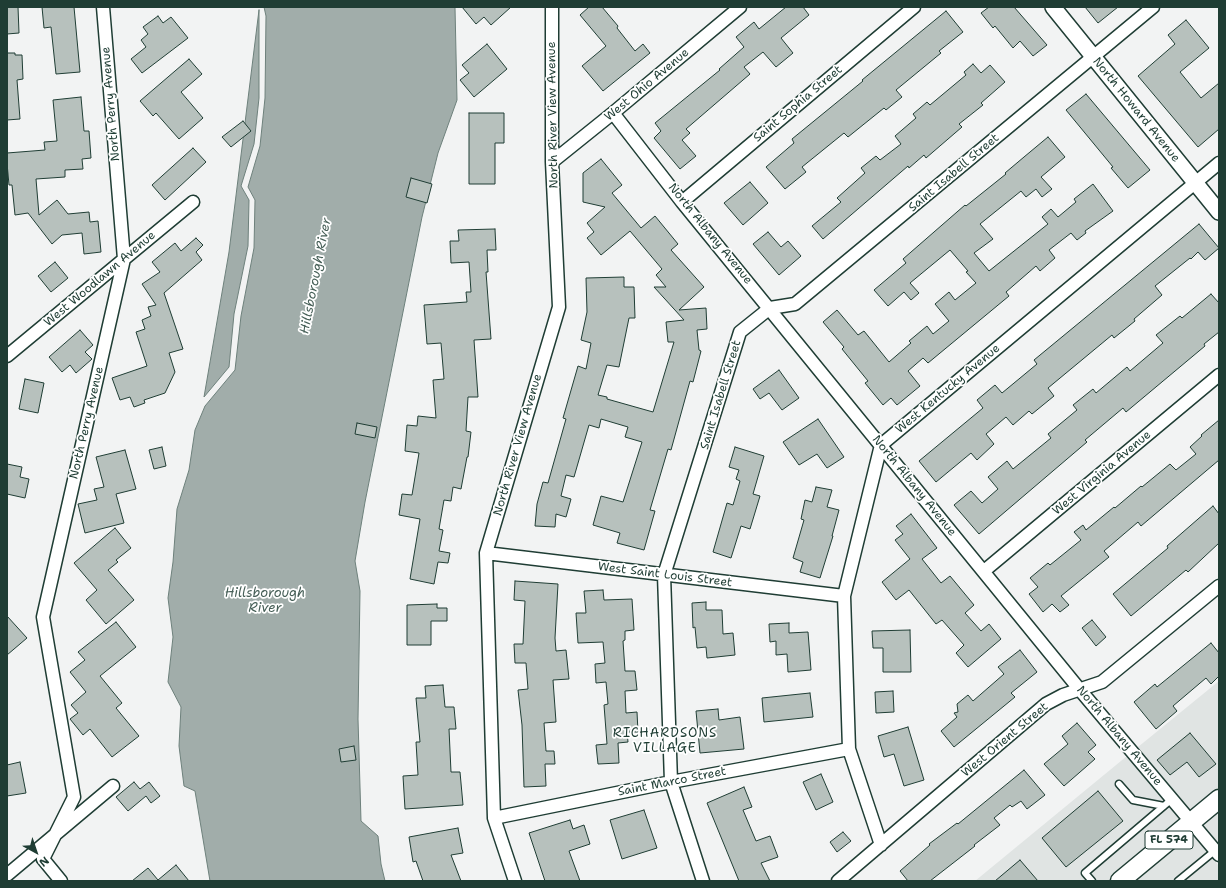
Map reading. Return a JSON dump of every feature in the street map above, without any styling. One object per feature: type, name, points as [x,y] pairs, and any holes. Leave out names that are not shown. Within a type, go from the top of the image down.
[{"type":"main road","name":"FL 574","points":[[1120,881],[1219,799]]},
{"type":"street","name":"North Perry Avenue","points":[[61,881],[43,859],[74,797],[43,617],[124,258],[103,7]]},
{"type":"street","name":"North River View Avenue","points":[[515,881],[494,818],[486,553],[559,307],[552,162],[552,7]]},
{"type":"street","name":"West Ohio Avenue","points":[[552,162],[740,7]]},
{"type":"street","name":"Saint Sophia Street","points":[[682,202],[914,7]]},
{"type":"street","name":"North Howard Avenue","points":[[1054,7],[1219,212]]},
{"type":"street","name":"Saint Isabell Street","points":[[703,881],[671,782],[664,575],[740,332],[770,308],[795,304],[1153,7]]},
{"type":"street","name":"North Albany Avenue","points":[[613,113],[682,202],[984,571],[1168,802],[1191,822],[1218,851]]},
{"type":"street","name":"West Kentucky Avenue","points":[[881,445],[1219,163]]},
{"type":"street","name":"West Woodlawn Avenue","points":[[7,356],[124,258],[194,202]]},
{"type":"street","name":"West Virginia Avenue","points":[[984,571],[1219,375]]},
{"type":"street","points":[[881,445],[844,596],[849,749],[881,845]]},
{"type":"street","name":"West Saint Louis Street","points":[[486,553],[844,596]]},
{"type":"street","name":"West Orient Street","points":[[838,881],[1046,704],[1063,696],[1102,682],[1219,586]]},
{"type":"street","name":"Saint Marco Street","points":[[494,818],[671,782],[849,749]]},
{"type":"street","points":[[7,875],[113,786]]},
{"type":"lane","points":[[1119,784],[1133,800],[1168,802]]},
{"type":"lane","points":[[1092,881],[1085,873],[1168,802]]},
{"type":"lane","points":[[1178,881],[1218,851]]},
{"type":"shaded area","points":[[1219,681],[1219,789],[1192,812],[1138,747]]},
{"type":"shaded area","points":[[1127,756],[1181,821],[1108,881],[975,881]]},
{"type":"shaded area","points":[[1219,810],[1219,844],[1202,824]]},
{"type":"shaded area","points":[[1191,833],[1219,866],[1219,881],[1132,881]]},
{"type":"water","name":"Hillsborough River","points":[[264,7],[455,7],[457,100],[438,153],[422,217],[365,502],[355,561],[360,591],[358,719],[361,821],[378,836],[381,864],[385,881],[210,881],[195,791],[184,786],[179,746],[181,707],[168,682],[173,637],[168,598],[173,562],[177,509],[189,470],[195,430],[205,406],[235,370],[241,316],[254,248],[255,200],[248,187],[260,146],[265,98],[266,16]]},
{"type":"water","points":[[259,10],[259,98],[254,144],[241,186],[249,200],[248,246],[234,314],[229,367],[204,397],[229,252]]},
{"type":"building","points":[[7,7],[18,7],[19,33],[7,34]]},
{"type":"building","points":[[42,7],[74,7],[80,72],[56,74],[51,27],[44,28]]},
{"type":"building","points":[[462,7],[511,7],[491,25],[484,17],[476,24]]},
{"type":"building","points":[[589,7],[602,7],[618,26],[617,28],[635,51],[643,44],[650,53],[603,91],[582,66],[606,46],[580,15]]},
{"type":"building","points":[[786,7],[803,7],[809,15],[781,38],[793,53],[776,67],[763,52],[744,67],[750,74],[686,129],[690,133],[682,140],[696,156],[680,169],[654,138],[661,131],[655,123],[720,70],[719,69],[744,47],[736,37],[754,22],[759,29]]},
{"type":"building","points":[[989,7],[1014,7],[1047,45],[1033,56],[1020,41],[1013,48],[995,26],[993,28],[981,13]]},
{"type":"building","points":[[1085,7],[1118,7],[1098,23]]},
{"type":"building","points":[[946,11],[963,32],[939,51],[941,53],[896,90],[902,97],[886,110],[884,108],[848,137],[844,133],[802,167],[806,172],[785,189],[766,167],[794,143],[792,139]]},
{"type":"building","points":[[158,16],[163,23],[171,17],[188,38],[142,73],[131,59],[146,47],[141,40],[148,34],[143,27]]},
{"type":"building","points":[[1186,20],[1209,48],[1180,72],[1201,98],[1219,83],[1219,129],[1198,147],[1138,76],[1175,44],[1168,35]]},
{"type":"building","points":[[487,44],[507,69],[474,97],[460,80],[469,73],[462,65]]},
{"type":"building","points":[[7,53],[22,55],[23,79],[17,80],[20,119],[7,120]]},
{"type":"building","points":[[189,59],[202,74],[181,92],[203,118],[179,139],[156,113],[153,116],[140,101]]},
{"type":"building","points":[[973,64],[981,73],[990,65],[1005,82],[981,103],[983,105],[959,124],[962,127],[926,158],[924,155],[909,168],[908,166],[823,239],[812,226],[841,202],[837,198],[865,173],[861,168],[876,156],[880,160],[901,144],[895,136],[916,118],[913,114],[927,102],[930,105],[966,75],[964,72]]},
{"type":"building","points":[[1086,94],[1150,170],[1128,188],[1111,168],[1113,167],[1066,110]]},
{"type":"building","points":[[81,97],[84,131],[89,131],[91,158],[82,159],[83,169],[65,170],[65,177],[36,179],[39,215],[57,200],[68,214],[89,212],[90,222],[98,221],[101,252],[84,254],[82,233],[62,235],[52,244],[28,213],[15,215],[12,185],[9,185],[7,163],[7,153],[45,150],[44,142],[57,141],[53,100]]},
{"type":"building","points":[[469,113],[504,113],[504,143],[495,143],[495,184],[469,184]]},
{"type":"building","points":[[243,121],[251,131],[231,147],[222,137]]},
{"type":"building","points":[[1048,137],[1065,157],[1041,177],[1052,189],[1042,197],[1036,189],[1026,197],[1021,191],[980,224],[993,239],[974,253],[989,271],[1048,224],[1042,217],[1051,209],[1058,217],[1076,202],[1074,199],[1093,184],[1113,211],[1085,231],[1086,233],[1077,240],[1071,233],[1049,250],[1055,258],[1040,271],[1036,266],[1006,292],[1009,296],[928,363],[923,358],[908,371],[920,386],[897,405],[891,398],[883,405],[865,383],[868,381],[842,349],[844,347],[823,322],[837,310],[858,335],[864,331],[889,362],[911,343],[909,341],[927,326],[933,334],[949,321],[935,304],[949,292],[955,300],[976,283],[950,250],[910,283],[919,293],[911,300],[904,292],[888,306],[874,290],[906,263],[903,259],[965,205],[966,206],[1006,174],[1005,173]]},
{"type":"building","points":[[193,148],[206,162],[165,200],[152,185]]},
{"type":"building","points":[[601,159],[622,185],[612,193],[641,228],[655,216],[678,244],[671,250],[704,287],[679,310],[706,308],[707,329],[697,330],[699,350],[701,351],[693,382],[690,381],[671,450],[668,449],[650,510],[655,511],[644,550],[617,543],[620,533],[593,525],[601,496],[623,502],[642,442],[625,437],[628,427],[601,419],[599,428],[589,425],[574,477],[566,475],[561,496],[571,499],[566,517],[556,514],[555,527],[535,526],[537,504],[543,482],[548,483],[566,419],[563,418],[578,366],[586,369],[591,343],[581,340],[587,312],[586,278],[624,277],[624,287],[634,287],[635,318],[629,318],[619,367],[607,365],[598,395],[607,397],[607,399],[653,412],[674,342],[668,342],[666,322],[684,320],[654,287],[666,287],[656,275],[662,269],[630,231],[601,255],[587,238],[594,232],[587,223],[605,207],[583,202],[583,173]]},
{"type":"building","points":[[411,178],[432,184],[427,203],[406,197]]},
{"type":"building","points":[[750,182],[768,203],[743,225],[724,203]]},
{"type":"building","points":[[1199,224],[1219,248],[1205,260],[1198,252],[1155,286],[1162,295],[1134,319],[1135,321],[1114,338],[1112,335],[1048,388],[1054,396],[1032,414],[1029,411],[1013,425],[1006,417],[986,434],[994,444],[977,460],[971,453],[936,482],[919,461],[983,408],[977,400],[995,385],[1002,393],[1037,364],[1034,360]]},
{"type":"building","points":[[495,229],[496,250],[487,250],[488,272],[486,272],[491,339],[474,340],[478,397],[468,397],[466,431],[471,432],[468,457],[461,489],[453,487],[451,501],[444,500],[439,529],[443,530],[439,551],[450,553],[448,563],[438,562],[434,584],[410,579],[420,519],[399,515],[402,494],[412,495],[419,453],[405,451],[407,425],[417,426],[418,416],[436,418],[433,380],[444,379],[441,343],[427,344],[424,305],[467,302],[466,292],[471,292],[469,262],[451,263],[450,241],[459,241],[458,230]]},
{"type":"building","points":[[768,232],[781,247],[788,241],[801,256],[779,275],[753,244]]},
{"type":"building","points":[[196,238],[203,245],[196,252],[202,260],[164,293],[183,349],[169,353],[175,372],[165,393],[144,400],[145,403],[134,407],[130,397],[120,400],[112,378],[147,366],[136,332],[145,329],[142,320],[151,316],[148,307],[156,305],[142,284],[160,272],[152,262],[175,243],[181,251]]},
{"type":"building","points":[[55,262],[68,278],[51,292],[38,276]]},
{"type":"building","points":[[1211,294],[1219,303],[1219,332],[1204,344],[1205,346],[1126,412],[1123,408],[1085,440],[1087,442],[979,534],[954,505],[971,491],[982,503],[998,489],[988,477],[1007,461],[1013,469],[1051,438],[1048,434],[1077,410],[1073,405],[1093,389],[1096,393],[1127,367],[1130,371],[1163,343],[1156,335],[1180,316],[1182,318]]},
{"type":"building","points":[[80,330],[93,345],[85,352],[92,359],[76,373],[70,365],[62,372],[49,357]]},
{"type":"building","points":[[779,370],[799,398],[782,410],[769,393],[760,399],[753,389]]},
{"type":"building","points":[[25,379],[44,383],[38,413],[19,409]]},
{"type":"building","points":[[818,419],[844,457],[827,468],[817,454],[799,465],[783,442]]},
{"type":"building","points":[[1219,420],[1219,460],[1141,526],[1138,522],[1104,551],[1109,557],[1061,596],[1069,605],[1060,612],[1052,604],[1043,612],[1029,594],[1038,587],[1030,578],[1048,563],[1050,565],[1081,540],[1074,532],[1083,525],[1086,530],[1170,464],[1176,470],[1196,454],[1190,447],[1202,436],[1201,435]]},
{"type":"building","points":[[357,423],[377,427],[375,438],[355,434]]},
{"type":"building","points":[[162,447],[166,466],[154,469],[149,450]]},
{"type":"building","points":[[735,447],[764,456],[753,494],[760,496],[750,529],[741,526],[731,558],[713,552],[727,503],[733,505],[740,481],[736,479],[739,470],[729,467]]},
{"type":"building","points":[[125,450],[136,489],[116,494],[124,523],[85,533],[78,504],[97,500],[94,489],[104,487],[96,457]]},
{"type":"building","points":[[7,464],[22,467],[20,477],[29,479],[25,498],[7,494]]},
{"type":"building","points":[[816,487],[832,490],[827,507],[839,510],[833,536],[820,578],[800,572],[803,562],[793,558],[804,520],[801,519],[805,500],[812,502]]},
{"type":"building","points":[[1213,506],[1219,514],[1219,543],[1188,572],[1186,570],[1131,616],[1113,594],[1168,548],[1167,546]]},
{"type":"building","points":[[911,514],[937,548],[922,559],[941,583],[950,576],[974,605],[965,613],[981,631],[989,624],[1001,639],[968,667],[956,653],[964,645],[942,620],[936,624],[909,590],[896,600],[882,582],[910,559],[895,540],[903,534],[896,526]]},
{"type":"building","points":[[115,528],[131,548],[116,560],[118,562],[108,570],[134,600],[106,624],[86,600],[97,590],[74,563]]},
{"type":"building","points":[[515,581],[558,584],[555,638],[556,651],[566,650],[569,679],[553,680],[556,722],[544,723],[546,751],[554,751],[555,764],[545,764],[546,786],[524,787],[522,725],[518,690],[528,689],[526,663],[515,663],[514,644],[523,644],[525,601],[514,600]]},
{"type":"building","points":[[603,590],[604,600],[632,599],[634,630],[625,631],[625,640],[623,641],[625,671],[635,671],[637,690],[625,691],[626,713],[637,712],[638,732],[627,732],[628,742],[618,743],[619,763],[598,764],[596,745],[607,744],[604,705],[608,704],[606,682],[596,683],[595,664],[605,663],[603,642],[578,643],[576,613],[586,613],[584,591]]},
{"type":"building","points":[[706,602],[706,610],[722,610],[723,634],[733,633],[735,655],[707,658],[706,647],[697,648],[695,627],[693,628],[692,603]]},
{"type":"building","points":[[437,604],[437,608],[447,608],[447,621],[431,621],[431,645],[407,645],[407,605]]},
{"type":"building","points":[[7,616],[27,638],[7,655]]},
{"type":"building","points":[[1092,620],[1106,637],[1096,646],[1082,628]]},
{"type":"building","points":[[116,622],[136,647],[100,676],[122,703],[116,708],[139,736],[112,757],[90,729],[83,735],[70,719],[78,713],[71,705],[86,692],[70,672],[85,660],[78,652]]},
{"type":"building","points":[[789,623],[789,633],[808,632],[811,670],[788,672],[787,654],[776,655],[776,641],[770,642],[769,624]]},
{"type":"building","points":[[910,630],[911,672],[883,672],[883,648],[873,648],[872,631]]},
{"type":"building","points":[[1211,643],[1219,653],[1219,676],[1211,684],[1206,678],[1173,706],[1177,711],[1156,729],[1134,702],[1155,684],[1157,687]]},
{"type":"building","points":[[1020,650],[1037,672],[1011,693],[1015,697],[954,747],[941,731],[957,717],[954,713],[958,712],[957,704],[968,695],[973,701],[1004,674],[998,667]]},
{"type":"building","points":[[443,685],[445,707],[454,707],[456,729],[449,729],[451,772],[460,772],[463,805],[405,809],[403,776],[418,775],[416,742],[420,742],[416,698],[426,698],[425,686]]},
{"type":"building","points":[[893,691],[894,712],[876,713],[875,692]]},
{"type":"building","points":[[810,693],[813,717],[764,722],[762,698]]},
{"type":"building","points":[[718,709],[719,720],[740,717],[744,749],[700,753],[696,711]]},
{"type":"building","points":[[1077,723],[1096,745],[1088,752],[1095,759],[1064,786],[1044,764],[1068,744],[1062,736]]},
{"type":"building","points":[[908,727],[924,780],[904,786],[894,754],[884,757],[878,736]]},
{"type":"building","points":[[1190,733],[1216,764],[1199,777],[1187,762],[1170,775],[1157,760]]},
{"type":"building","points":[[354,746],[356,760],[341,762],[339,749]]},
{"type":"building","points":[[20,762],[26,793],[7,796],[7,765]]},
{"type":"building","points":[[1024,770],[1045,795],[1027,809],[1021,801],[1012,807],[1010,805],[994,818],[1000,825],[930,881],[908,881],[900,871],[930,845],[929,844],[957,823],[958,824]]},
{"type":"building","points":[[821,774],[833,802],[816,810],[803,782]]},
{"type":"building","points":[[134,782],[140,789],[149,782],[160,796],[151,803],[146,796],[128,811],[116,797]]},
{"type":"building","points":[[744,787],[752,807],[743,810],[756,841],[770,836],[778,857],[761,863],[770,881],[739,881],[707,803]]},
{"type":"building","points":[[1098,791],[1123,821],[1066,867],[1042,838]]},
{"type":"building","points":[[644,810],[657,848],[622,859],[610,820]]},
{"type":"building","points":[[570,820],[573,829],[584,825],[590,844],[569,851],[580,881],[545,881],[529,833]]},
{"type":"building","points":[[458,828],[463,853],[451,855],[461,881],[423,881],[416,861],[413,862],[409,837]]},
{"type":"building","points":[[843,832],[851,841],[837,852],[830,842]]},
{"type":"building","points":[[1020,860],[1038,881],[995,881]]},
{"type":"building","points":[[176,865],[189,881],[132,881],[148,868],[158,880]]},
{"type":"district","name":"RICHARDSONS VILLAGE","points":[[665,742]]}]
